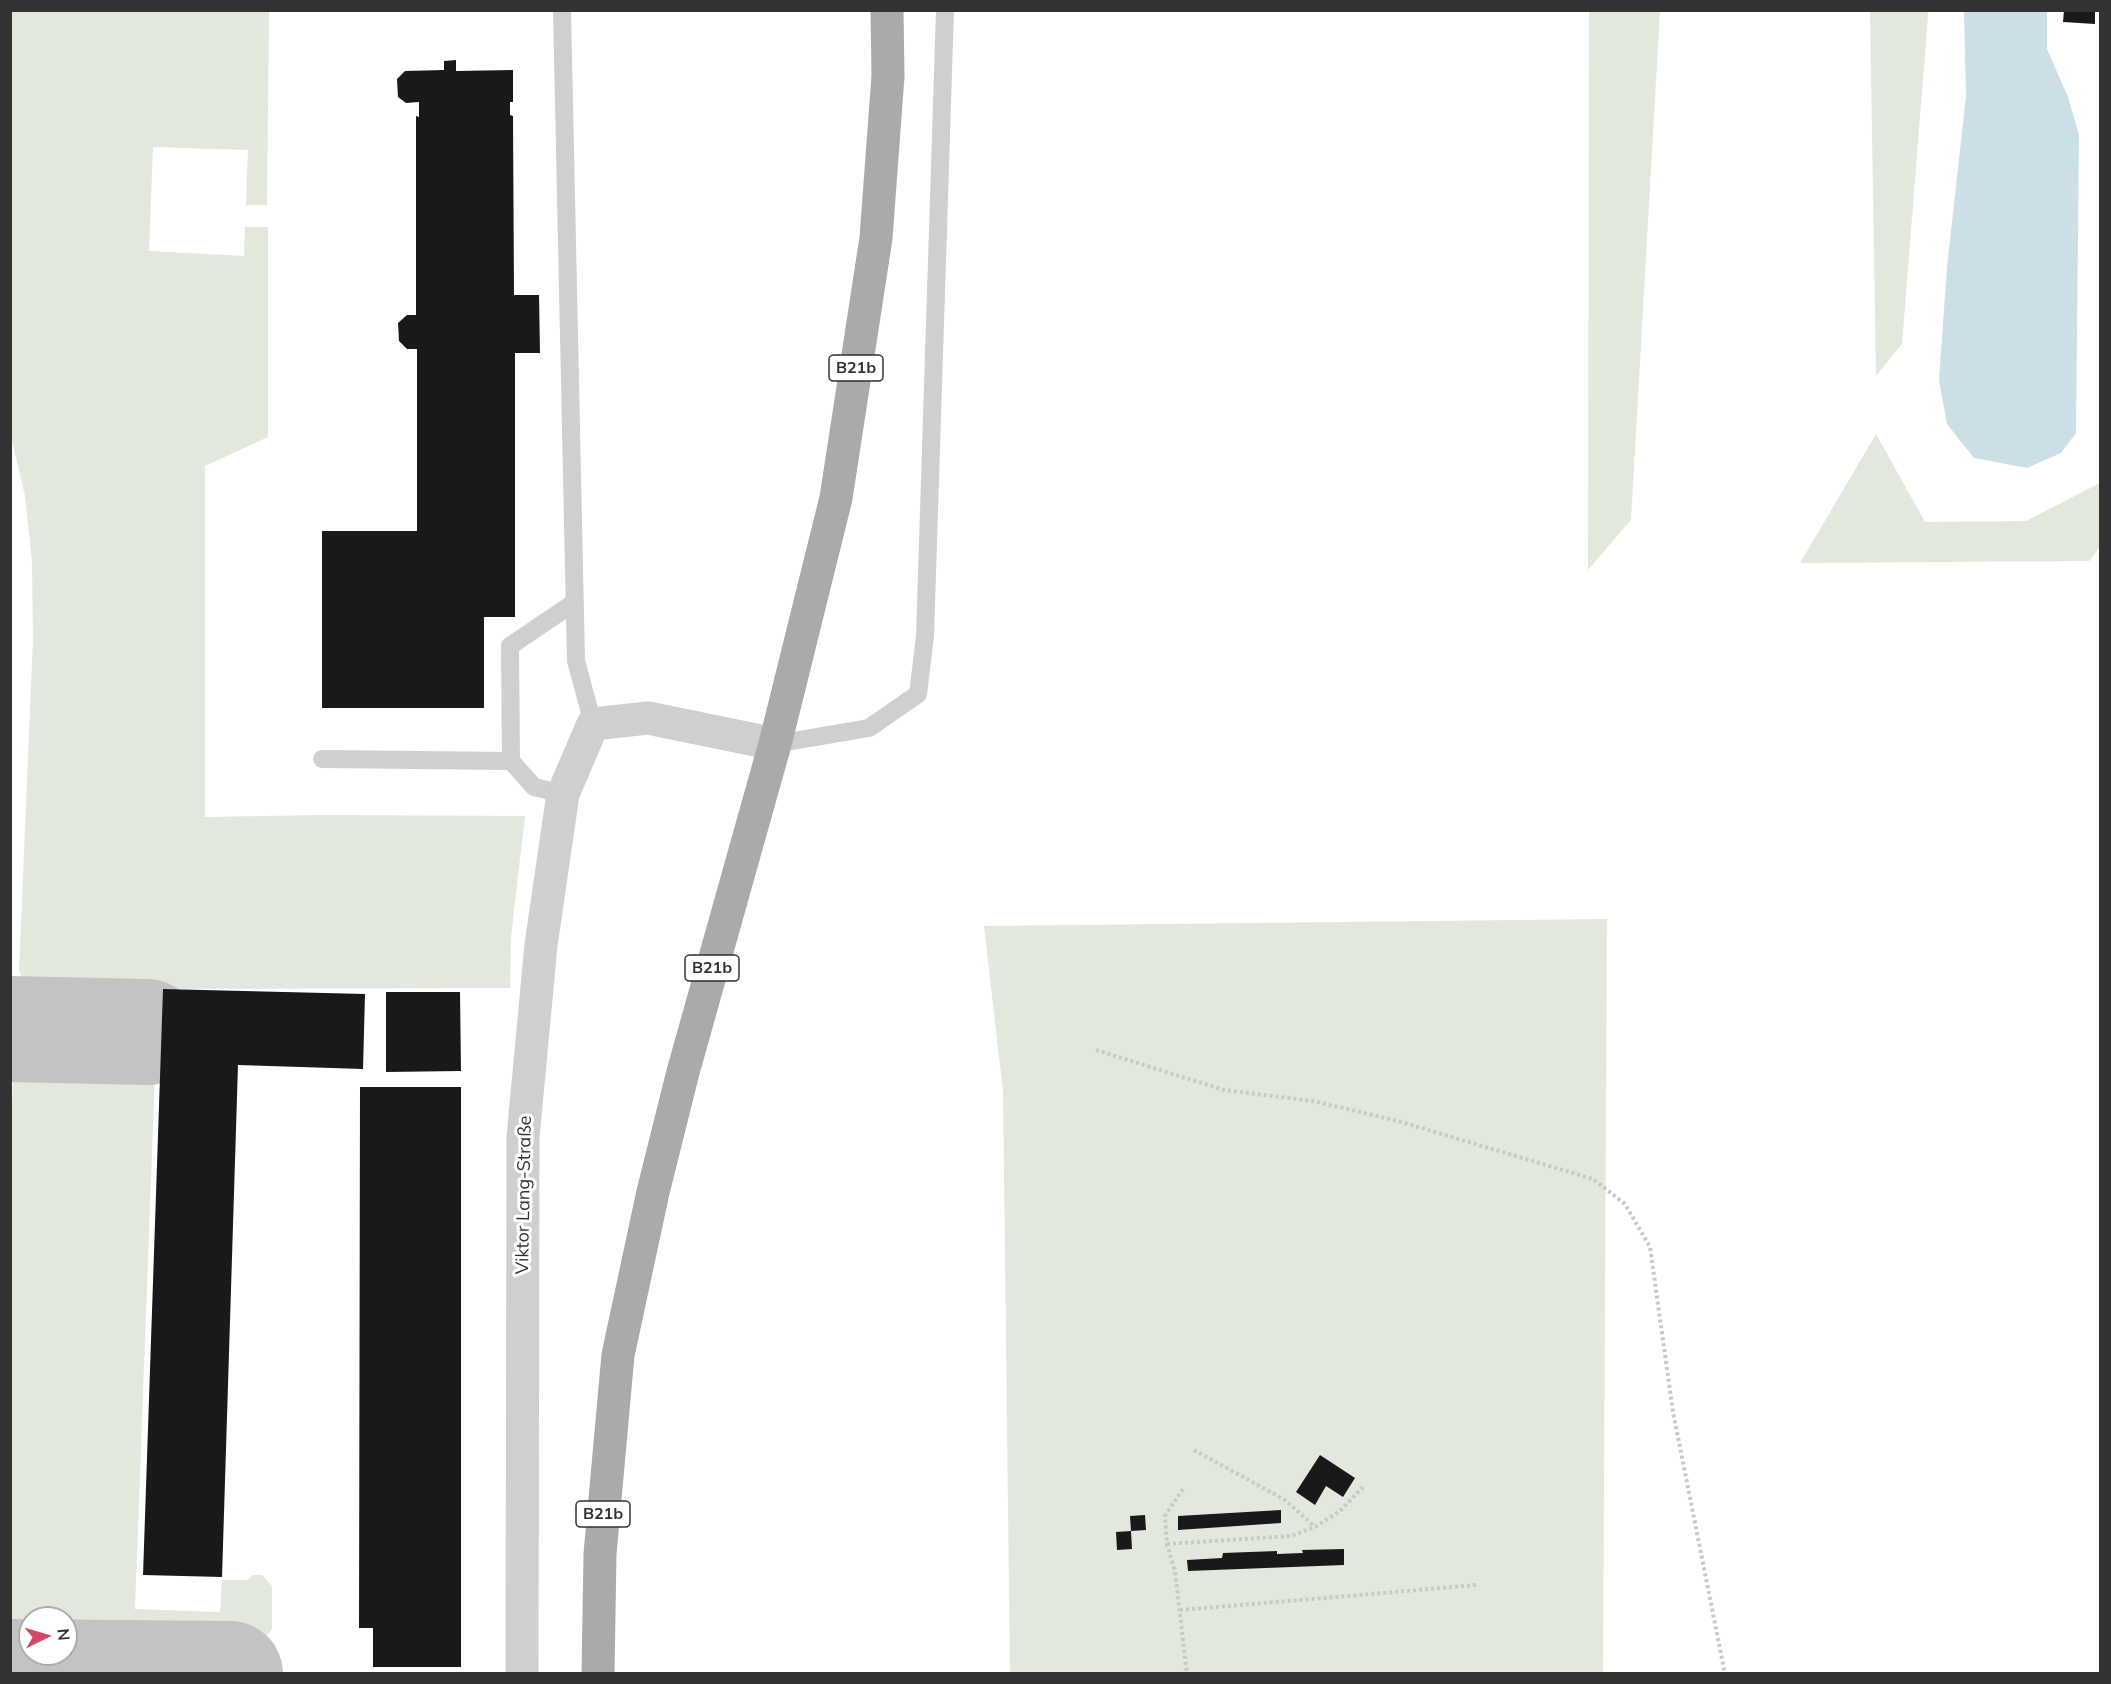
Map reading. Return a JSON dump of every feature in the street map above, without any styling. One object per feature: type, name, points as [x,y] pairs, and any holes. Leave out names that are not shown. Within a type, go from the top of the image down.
[{"type":"main road","name":"B21b","points":[[598,1674],[600,1554],[618,1355],[653,1192],[680,1083],[775,744],[836,498],[872,262],[888,76],[886,10]]},
{"type":"street","points":[[593,724],[648,718],[775,744]]},
{"type":"street","name":"Viktor Lang-Straße","points":[[522,1674],[523,1137],[541,945],[562,794],[593,724]]},
{"type":"lane","points":[[562,10],[576,661],[593,724]]},
{"type":"lane","points":[[775,744],[869,728],[918,694],[925,636],[945,10]]},
{"type":"lane","points":[[562,794],[534,787],[511,761],[510,646],[575,602]]},
{"type":"lane","points":[[322,759],[511,761]]},
{"type":"path","points":[[1096,1050],[1224,1090],[1313,1101],[1398,1121],[1593,1179],[1625,1204],[1650,1247],[1673,1412],[1725,1674]]},
{"type":"path","points":[[1194,1450],[1285,1500],[1315,1527]]},
{"type":"path","points":[[1167,1544],[1291,1536],[1315,1527],[1340,1511],[1363,1487]]},
{"type":"path","points":[[1183,1489],[1165,1516],[1167,1544],[1175,1572],[1187,1674]]},
{"type":"path","points":[[1180,1610],[1477,1585]]},
{"type":"shaded area","points":[[10,11],[269,11],[267,205],[246,205],[248,150],[153,147],[149,251],[244,256],[245,227],[268,227],[268,437],[205,466],[205,817],[525,816],[511,937],[510,988],[163,989],[151,992],[142,1002],[135,1005],[44,1003],[34,997],[24,984],[19,970],[33,639],[32,562],[25,496],[10,432]]},
{"type":"shaded area","points":[[1589,11],[1660,11],[1631,520],[1588,570]]},
{"type":"shaded area","points":[[1870,11],[1928,11],[1902,344],[1876,376]]},
{"type":"shaded area","points":[[1964,11],[2047,11],[2047,49],[2068,97],[2079,135],[2076,433],[2061,453],[2027,468],[1974,458],[1947,424],[1939,380],[1947,267],[1966,96]]},
{"type":"shaded area","points":[[1876,434],[1925,522],[2026,521],[2100,483],[2100,547],[2089,561],[1800,563]]},
{"type":"shaded area","points":[[1607,919],[1603,1673],[1010,1673],[1003,1092],[984,926]]},
{"type":"shaded area","points":[[45,1056],[131,1057],[155,1072],[135,1609],[220,1612],[222,1580],[247,1580],[253,1575],[262,1575],[272,1586],[272,1629],[258,1648],[248,1650],[78,1649],[78,1606],[18,1606],[18,1635],[11,1630],[10,1146],[13,1082],[29,1063]]},
{"type":"building","points":[[2064,10],[2095,10],[2095,24],[2063,22]]},
{"type":"building","points":[[456,60],[456,71],[513,70],[513,102],[510,102],[510,115],[513,116],[514,295],[539,295],[540,353],[515,353],[515,617],[484,617],[484,708],[322,708],[322,531],[417,531],[417,349],[407,349],[399,341],[398,323],[407,315],[416,315],[416,116],[419,117],[419,102],[406,103],[398,97],[397,79],[405,71],[444,70],[444,61]]},
{"type":"building","points":[[163,989],[365,994],[363,1069],[238,1065],[222,1577],[143,1575]]},
{"type":"building","points":[[386,992],[460,992],[461,1071],[386,1072]]},
{"type":"building","points":[[360,1087],[461,1087],[461,1667],[373,1667],[373,1628],[359,1628]]},
{"type":"building","points":[[1320,1455],[1355,1478],[1343,1497],[1326,1486],[1315,1505],[1296,1492]]},
{"type":"building","points":[[1281,1510],[1281,1523],[1178,1530],[1178,1516]]},
{"type":"building","points":[[1145,1515],[1146,1530],[1131,1531],[1130,1516]]},
{"type":"building","points":[[1131,1531],[1132,1549],[1117,1550],[1116,1532]]},
{"type":"building","points":[[1344,1549],[1344,1565],[1188,1571],[1187,1560],[1222,1558],[1223,1553],[1277,1551],[1277,1554],[1303,1553],[1302,1550]]},
{"type":"taxiway","points":[[10,1029],[147,1032]]},
{"type":"taxiway","points":[[10,1672],[230,1674]]}]
